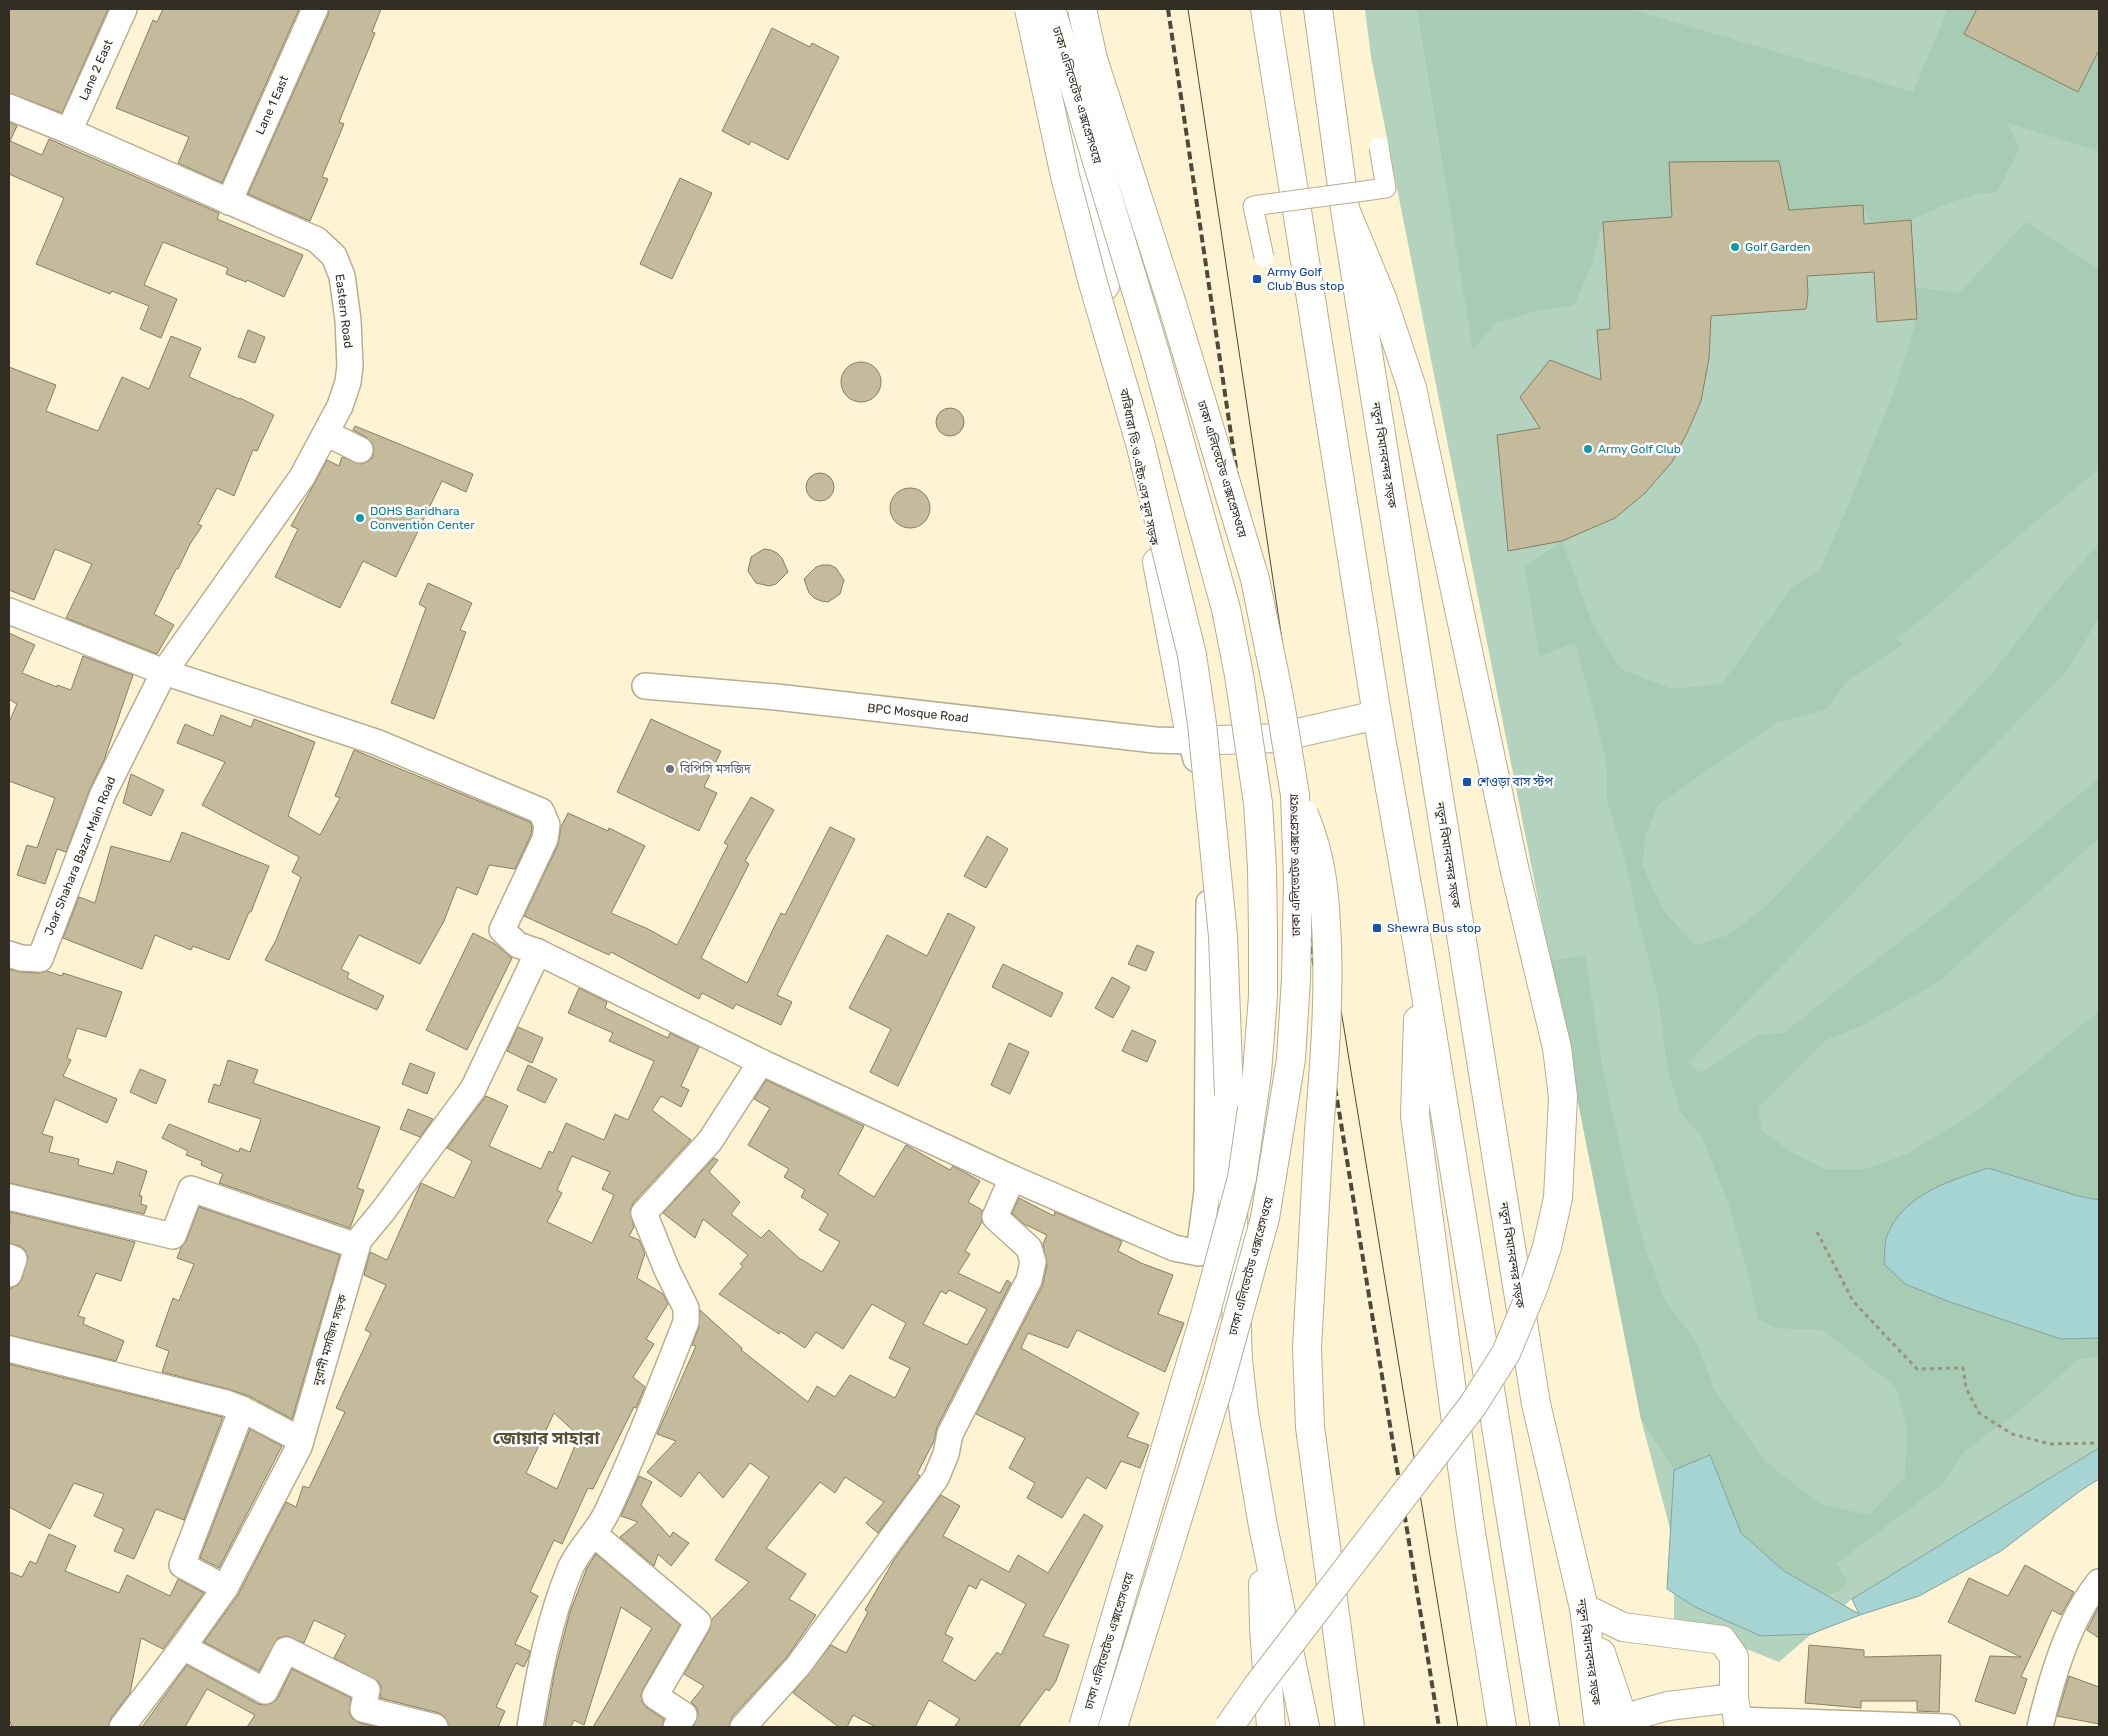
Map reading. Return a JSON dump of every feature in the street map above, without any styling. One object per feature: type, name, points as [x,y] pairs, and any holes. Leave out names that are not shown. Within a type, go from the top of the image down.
[{"type":"main road","points":[[1029,9],[1067,185],[1093,283],[1155,497],[1192,655],[1202,724],[1222,936],[1238,1360],[1244,1414],[1263,1526],[1305,1727]]},
{"type":"main road","name":"বারিধারা ডি.ও.এইচ.এস মূল সড়ক","points":[[1044,9],[1090,206],[1191,741]]},
{"type":"main road","name":"ঢাকা এলিভেটেড এক্সপ্রেসওয়ে","points":[[1051,9],[1156,356],[1226,609],[1239,674],[1258,803],[1263,923],[1263,1006],[1257,1073],[1242,1178],[1206,1312],[1083,1727]]},
{"type":"main road","name":"ঢাকা এলিভেটেড এক্সপ্রেসওয়ে","points":[[1082,9],[1092,59],[1172,304],[1255,579],[1279,697],[1295,795],[1298,881],[1291,1059],[1265,1218],[1218,1386],[1114,1727]]},
{"type":"main road","points":[[1265,9],[1377,715],[1419,953],[1544,1727]]},
{"type":"main road","name":"নতুন বিমানবন্দর সড়ক","points":[[1318,9],[1345,208],[1536,1404],[1584,1608],[1599,1727]]},
{"type":"main road","points":[[1229,1727],[1262,1680],[1473,1405],[1506,1353],[1534,1286],[1547,1246],[1558,1198],[1563,1097],[1557,1048],[1514,867],[1412,388],[1382,298],[1345,208]]},
{"type":"main road","points":[[1191,741],[1276,738],[1377,715]]},
{"type":"main road","points":[[1295,795],[1312,834],[1324,881],[1328,991],[1312,1234],[1307,1348],[1311,1436],[1350,1727]]},
{"type":"main road","points":[[1419,953],[1416,1116],[1470,1526],[1502,1727]]},
{"type":"main road","points":[[1263,1526],[1264,1628],[1272,1727]]},
{"type":"main road","points":[[1584,1608],[1623,1627],[1722,1640],[1734,1657],[1737,1715],[1668,1706],[1625,1723],[1584,1608]]},
{"type":"street","name":"Lane 2 East","points":[[69,131],[124,9]]},
{"type":"street","name":"Lane 1 East","points":[[230,202],[315,9]]},
{"type":"street","name":"Eastern Road","points":[[9,107],[69,131],[317,240],[334,256],[342,276],[348,320],[350,366],[348,382],[340,406],[302,477],[164,672]]},
{"type":"street","points":[[1264,258],[1253,206],[1386,188],[1379,147]]},
{"type":"street","points":[[326,434],[360,450]]},
{"type":"street","points":[[9,611],[164,672],[376,742],[540,811],[547,825],[545,839],[502,930],[518,945],[538,952],[761,1062],[1012,1178],[1174,1248],[1199,1253],[1207,1191],[1209,914],[1198,767],[1191,741]]},
{"type":"street","name":"Joar Shahara Bazar Main Road","points":[[9,954],[21,958],[40,959],[103,794],[164,672]]},
{"type":"street","name":"BPC Mosque Road","points":[[645,686],[776,697],[1155,740],[1191,741]]},
{"type":"street","name":"নুরানী মসজিদ সড়ক","points":[[122,1727],[225,1588],[299,1447],[359,1240],[395,1196],[472,1089],[538,952]]},
{"type":"street","points":[[530,1727],[542,1659],[558,1603],[575,1560],[606,1514],[655,1402],[686,1322],[686,1308],[667,1270],[644,1213],[710,1141],[761,1062]]},
{"type":"street","points":[[743,1727],[798,1666],[936,1478],[946,1454],[950,1434],[1029,1280],[1033,1262],[1029,1248],[995,1217],[1012,1178]]},
{"type":"street","points":[[9,1197],[173,1236],[191,1189],[357,1246]]},
{"type":"street","points":[[9,1257],[14,1258],[9,1274]]},
{"type":"street","points":[[9,1349],[226,1403],[242,1409],[301,1440]]},
{"type":"street","points":[[225,1588],[182,1565],[242,1409]]},
{"type":"street","points":[[594,1534],[698,1622],[655,1696],[684,1714],[676,1727]]},
{"type":"street","points":[[2040,1727],[2053,1673],[2088,1596],[2099,1582]]},
{"type":"street","points":[[183,1647],[265,1691],[286,1650],[367,1690],[364,1709],[435,1727]]},
{"type":"street","points":[[1737,1715],[1947,1727]]},
{"type":"path","points":[[1817,1232],[1853,1301],[1917,1369],[1963,1368],[1966,1388],[1979,1413],[2012,1434],[2050,1444],[2099,1443]]},
{"type":"green space","points":[[1365,9],[2099,9],[2099,1448],[2041,1483],[2009,1509],[1938,1547],[1852,1599],[1779,1662],[1674,1620],[1674,1544],[1641,1419],[1371,57]]},
{"type":"green space","points":[[1417,9],[1630,9],[1913,92],[1948,9],[2099,9],[2099,151],[2007,123],[2020,148],[1997,192],[1977,194],[1946,204],[1911,220],[1871,223],[1863,205],[1789,210],[1779,161],[1669,162],[1672,217],[1603,222],[1592,264],[1574,306],[1540,310],[1495,323],[1473,351]]},
{"type":"green space","points":[[2026,222],[2099,269],[2099,469],[1921,620],[1896,638],[1903,644],[1848,680],[1827,709],[1776,723],[1659,804],[1645,836],[1643,866],[1663,910],[1695,945],[1726,936],[1763,909],[1902,765],[1941,728],[1994,671],[2045,605],[2099,543],[2099,617],[2070,667],[1688,1063],[1701,1073],[1758,1035],[1784,1033],[1937,913],[2099,778],[2099,838],[1937,983],[1859,1027],[1824,1041],[1758,1108],[1762,1131],[1791,1152],[1825,1169],[1866,1169],[1907,1154],[1977,1111],[2099,1011],[2099,1200],[2078,1196],[1988,1168],[2009,1321],[2061,1339],[2099,1338],[2099,1357],[2079,1359],[2018,1412],[1965,1451],[1940,1486],[1836,1564],[1848,1581],[1841,1590],[1828,1595],[1788,1573],[1741,1533],[1710,1455],[1674,1470],[1641,1419],[1550,961],[1585,955],[1603,1070],[1631,1196],[1646,1250],[1665,1301],[1696,1341],[1715,1391],[1767,1463],[1820,1504],[1869,1515],[1905,1477],[1907,1428],[1896,1387],[1823,1330],[1775,1328],[1758,1319],[1730,1208],[1701,1135],[1680,1112],[1667,1066],[1658,996],[1626,864],[1607,800],[1606,758],[1575,643],[1540,656],[1524,567],[1562,541],[1593,625],[1621,669],[1672,689],[1722,684],[1792,587],[1820,570],[1894,392],[1917,319],[1915,287],[1959,293]]},
{"type":"water","points":[[1988,1168],[2078,1196],[2099,1200],[2099,1338],[2061,1339],[1950,1302],[1905,1284],[1884,1264],[1885,1244],[1888,1233],[1896,1219],[1906,1208],[1930,1190]]},
{"type":"water","points":[[2099,1448],[2099,1479],[2080,1491],[2001,1551],[1919,1596],[1860,1615],[1811,1634],[1761,1636],[1695,1607],[1667,1589],[1674,1470],[1710,1455],[1741,1533],[1784,1571],[1859,1614],[1852,1599]]},
{"type":"building","points":[[9,9],[108,9],[62,113],[9,93]]},
{"type":"building","points":[[163,9],[299,9],[222,183],[178,163],[189,137],[116,108],[153,20],[157,22]]},
{"type":"building","points":[[329,9],[381,9],[372,32],[375,33],[339,122],[344,124],[322,177],[328,179],[310,221],[248,194]]},
{"type":"building","points":[[1977,9],[2099,9],[2099,50],[2078,92],[1964,34]]},
{"type":"building","points":[[772,28],[810,47],[812,43],[839,57],[788,160],[751,141],[749,145],[722,131]]},
{"type":"building","points":[[9,122],[17,126],[10,141],[42,155],[49,139],[219,213],[217,219],[303,255],[284,297],[247,280],[246,282],[226,274],[228,268],[163,242],[144,285],[177,299],[161,338],[140,329],[149,306],[112,291],[110,294],[36,264],[64,198],[9,174]]},
{"type":"building","points":[[1779,161],[1789,210],[1863,205],[1864,224],[1911,220],[1917,319],[1877,322],[1874,272],[1807,276],[1808,294],[1806,309],[1711,316],[1709,358],[1701,401],[1672,462],[1645,493],[1615,518],[1562,541],[1508,551],[1497,435],[1540,428],[1520,397],[1550,360],[1601,380],[1597,330],[1610,329],[1603,222],[1672,217],[1669,162]]},
{"type":"building","points":[[680,178],[712,193],[672,279],[640,264]]},
{"type":"building","points":[[248,330],[265,337],[255,363],[238,357]]},
{"type":"building","points":[[171,336],[201,348],[189,377],[240,398],[274,415],[257,451],[253,450],[234,496],[217,488],[198,524],[202,526],[190,544],[178,569],[176,569],[154,614],[174,625],[157,654],[66,618],[92,564],[55,549],[34,600],[9,590],[9,367],[56,385],[46,411],[98,431],[122,377],[149,389]]},
{"type":"building","points":[[857,362],[865,362],[872,365],[878,371],[881,382],[878,393],[872,399],[865,402],[857,402],[850,399],[844,393],[841,386],[841,378],[844,371],[850,365]]},
{"type":"building","points":[[950,408],[960,412],[964,422],[960,432],[950,436],[940,432],[936,422],[940,412]]},
{"type":"building","points":[[355,426],[473,474],[466,492],[442,481],[396,577],[363,561],[340,608],[275,577],[298,529],[291,526],[327,460],[339,466],[342,457],[361,464],[373,457],[372,443],[366,437],[353,430]]},
{"type":"building","points":[[820,473],[830,477],[834,487],[830,497],[820,501],[810,497],[806,487],[810,477]]},
{"type":"building","points":[[906,488],[914,488],[921,491],[927,497],[930,508],[927,519],[921,525],[914,528],[906,528],[899,525],[893,519],[890,512],[890,504],[893,497],[899,491]]},
{"type":"building","points":[[764,549],[777,553],[782,558],[788,572],[776,584],[769,586],[756,583],[748,571],[751,557]]},
{"type":"building","points":[[830,565],[836,568],[844,580],[840,594],[828,602],[814,598],[809,593],[804,579],[816,567]]},
{"type":"building","points":[[428,583],[472,603],[460,630],[466,632],[434,719],[391,703],[426,608],[419,604]]},
{"type":"building","points":[[9,633],[35,645],[22,673],[57,687],[57,685],[71,690],[83,656],[133,675],[104,760],[90,789],[66,852],[57,849],[45,884],[17,875],[27,845],[37,848],[55,798],[9,781],[9,722],[17,704],[10,700],[9,702]]},
{"type":"building","points":[[221,715],[251,727],[254,719],[315,742],[288,816],[320,835],[340,798],[335,796],[354,750],[530,822],[532,827],[531,835],[515,869],[489,865],[477,895],[457,887],[444,921],[420,964],[359,935],[341,969],[349,973],[347,978],[384,996],[377,1010],[265,960],[276,940],[301,877],[292,872],[299,857],[202,805],[225,762],[177,743],[185,724],[213,736]]},
{"type":"building","name":"বিপিসি মসজিদ","points":[[651,719],[721,751],[704,787],[717,793],[699,831],[617,792]]},
{"type":"building","points":[[131,774],[164,790],[151,816],[123,803]]},
{"type":"building","points":[[751,797],[774,810],[745,861],[749,864],[701,958],[747,983],[781,913],[785,915],[830,827],[855,839],[777,995],[792,1002],[781,1025],[736,1004],[733,1009],[702,993],[699,999],[611,952],[609,955],[524,916],[558,845],[561,827],[568,813],[608,831],[609,828],[645,846],[611,913],[648,929],[677,945],[728,845],[724,843]]},
{"type":"building","points":[[182,832],[269,866],[229,960],[193,946],[191,950],[155,935],[142,969],[63,938],[79,897],[95,903],[111,846],[170,862]]},
{"type":"building","points":[[987,836],[1008,849],[986,888],[964,876]]},
{"type":"building","points":[[948,913],[975,927],[898,1086],[870,1072],[891,1029],[849,1008],[887,935],[927,956]]},
{"type":"building","points":[[473,933],[495,944],[512,958],[467,1050],[426,1030]]},
{"type":"building","points":[[1137,945],[1154,952],[1146,971],[1128,964]]},
{"type":"building","points":[[1003,964],[1063,993],[1051,1017],[992,987]]},
{"type":"building","points":[[9,969],[20,972],[39,973],[47,971],[62,976],[63,973],[122,992],[106,1037],[77,1028],[67,1058],[71,1060],[63,1076],[117,1099],[107,1123],[55,1099],[42,1134],[53,1137],[49,1152],[79,1159],[78,1165],[113,1174],[117,1161],[147,1171],[139,1196],[142,1196],[141,1204],[147,1206],[144,1214],[9,1183]]},
{"type":"building","points":[[1112,977],[1130,987],[1113,1018],[1095,1008]]},
{"type":"building","points":[[579,988],[607,1002],[605,1008],[668,1038],[670,1033],[699,1047],[681,1086],[689,1090],[681,1107],[661,1096],[652,1110],[691,1140],[633,1203],[630,1210],[634,1227],[629,1236],[639,1240],[645,1253],[637,1278],[663,1294],[668,1304],[646,1339],[654,1344],[633,1377],[645,1387],[636,1408],[634,1407],[593,1489],[588,1488],[562,1544],[554,1540],[530,1592],[538,1596],[515,1644],[530,1651],[529,1656],[524,1667],[516,1663],[496,1707],[505,1711],[498,1727],[449,1727],[445,1717],[439,1713],[380,1698],[381,1687],[378,1681],[334,1658],[346,1635],[314,1620],[304,1643],[286,1636],[278,1638],[259,1671],[204,1642],[238,1595],[286,1502],[296,1507],[303,1486],[309,1488],[345,1412],[336,1408],[371,1333],[365,1330],[386,1285],[364,1275],[370,1252],[387,1260],[421,1183],[454,1198],[472,1161],[447,1148],[486,1096],[508,1106],[489,1146],[541,1169],[549,1151],[553,1153],[566,1123],[604,1140],[615,1114],[628,1120],[654,1061],[609,1041],[613,1033],[568,1013]],"holes":[[[572,1156],[610,1172],[602,1189],[614,1195],[592,1243],[547,1222],[562,1193],[557,1190]],[[554,1413],[579,1436],[557,1489],[526,1473]]]},
{"type":"building","points":[[518,1027],[543,1038],[532,1063],[507,1051]]},
{"type":"building","points":[[1132,1030],[1156,1041],[1147,1062],[1122,1051]]},
{"type":"building","points":[[1009,1043],[1029,1052],[1010,1094],[991,1085]]},
{"type":"building","points":[[228,1060],[258,1070],[253,1083],[380,1127],[357,1188],[364,1190],[350,1228],[219,1183],[223,1174],[201,1165],[202,1161],[186,1155],[188,1151],[162,1138],[169,1124],[239,1152],[240,1148],[250,1152],[261,1119],[208,1102],[214,1084],[220,1086]]},
{"type":"building","points":[[410,1063],[435,1073],[427,1094],[402,1084]]},
{"type":"building","points":[[528,1065],[557,1079],[545,1103],[517,1090]]},
{"type":"building","points":[[140,1069],[166,1080],[156,1104],[130,1092]]},
{"type":"building","points":[[766,1080],[864,1126],[838,1174],[874,1197],[906,1145],[950,1170],[953,1166],[980,1181],[968,1202],[982,1210],[982,1222],[965,1251],[970,1254],[958,1273],[1000,1293],[1007,1280],[1011,1283],[937,1427],[934,1441],[917,1474],[920,1476],[878,1533],[866,1523],[884,1502],[845,1477],[835,1493],[820,1482],[766,1548],[806,1574],[789,1599],[816,1615],[787,1657],[732,1717],[729,1727],[693,1727],[698,1715],[697,1708],[691,1702],[704,1686],[684,1674],[710,1629],[712,1619],[749,1582],[715,1560],[769,1477],[750,1463],[723,1498],[699,1472],[681,1497],[647,1472],[676,1441],[657,1434],[696,1346],[692,1345],[699,1327],[700,1310],[742,1348],[741,1350],[808,1402],[817,1386],[835,1397],[850,1375],[895,1398],[910,1368],[889,1358],[906,1323],[872,1304],[843,1349],[816,1332],[805,1348],[780,1331],[779,1334],[719,1294],[743,1266],[740,1264],[748,1255],[703,1219],[695,1238],[663,1213],[714,1158],[718,1160],[709,1172],[740,1202],[731,1214],[761,1238],[769,1230],[801,1260],[822,1272],[840,1242],[819,1230],[828,1214],[801,1197],[805,1190],[784,1177],[789,1169],[748,1145],[770,1108],[754,1099]],"holes":[[[949,1290],[987,1309],[967,1345],[923,1324],[941,1291],[946,1294]]]},
{"type":"building","points":[[408,1109],[433,1119],[420,1137],[400,1129]]},
{"type":"building","points":[[1019,1198],[1054,1216],[1055,1212],[1122,1241],[1118,1251],[1141,1263],[1173,1275],[1158,1314],[1184,1323],[1165,1372],[1077,1330],[1068,1348],[1028,1333],[1021,1348],[1139,1413],[1127,1437],[1149,1445],[1140,1468],[1121,1461],[1106,1489],[1087,1477],[1062,1518],[1027,1498],[1035,1483],[1009,1468],[1025,1438],[976,1414],[1042,1287],[1047,1265],[1043,1244],[1047,1235],[1024,1224],[1012,1213]]},
{"type":"building","points":[[199,1207],[340,1255],[292,1419],[249,1396],[162,1372],[169,1351],[156,1346],[173,1298],[179,1301],[194,1264],[177,1258],[186,1241]]},
{"type":"building","points":[[10,1212],[135,1242],[121,1281],[96,1273],[78,1316],[85,1318],[83,1324],[124,1341],[116,1361],[9,1335],[9,1289],[18,1285],[22,1279],[28,1257],[25,1250],[20,1246],[9,1243]]},
{"type":"building","points":[[9,1364],[223,1417],[184,1520],[156,1509],[134,1559],[114,1551],[124,1529],[94,1516],[104,1494],[74,1483],[50,1529],[9,1507]]},
{"type":"building","points":[[250,1429],[282,1446],[219,1568],[200,1558]]},
{"type":"building","points":[[639,1476],[652,1482],[641,1505],[670,1537],[673,1532],[689,1543],[671,1566],[658,1554],[654,1566],[620,1537],[638,1522],[621,1516]]},
{"type":"building","points":[[941,1495],[960,1506],[943,1536],[1009,1572],[1018,1555],[1048,1573],[1084,1514],[1103,1526],[1043,1636],[1069,1645],[1056,1681],[1049,1691],[1046,1689],[1018,1727],[954,1727],[960,1719],[929,1700],[915,1727],[876,1727],[853,1715],[847,1727],[839,1727],[793,1693],[831,1645],[846,1653],[868,1612],[865,1610],[894,1560]],"holes":[[[981,1579],[1026,1604],[1001,1655],[997,1652],[975,1681],[942,1661],[953,1638],[945,1634],[969,1585],[976,1589]]]},
{"type":"building","points":[[49,1534],[76,1546],[65,1571],[119,1593],[127,1575],[170,1596],[178,1579],[204,1593],[163,1649],[141,1638],[130,1693],[111,1718],[108,1727],[12,1727],[9,1719],[9,1572],[22,1577],[30,1561],[36,1564]]},
{"type":"building","points":[[596,1554],[680,1625],[641,1695],[642,1702],[647,1708],[664,1719],[662,1727],[593,1727],[652,1628],[621,1607],[584,1725],[574,1720],[571,1727],[545,1727],[555,1670],[570,1612],[587,1568]]},
{"type":"building","points":[[2025,1565],[2074,1592],[2061,1615],[2052,1610],[2021,1677],[2027,1679],[2015,1714],[1975,1701],[1990,1656],[2021,1657],[1948,1622],[1969,1578],[2008,1596]]},
{"type":"building","points":[[2099,1606],[2099,1638],[2087,1630]]},
{"type":"building","points":[[1809,1645],[1864,1650],[1864,1657],[1941,1655],[1939,1712],[1917,1711],[1917,1701],[1861,1701],[1861,1708],[1805,1703]]},
{"type":"building","points":[[187,1665],[258,1704],[265,1705],[272,1703],[278,1698],[292,1669],[351,1698],[349,1713],[353,1719],[360,1723],[377,1727],[247,1727],[255,1715],[207,1689],[185,1727],[142,1727]]},
{"type":"building","points":[[2069,1676],[2099,1687],[2099,1724],[2057,1716]]},
{"type":"tram line","points":[[1188,9],[1296,734],[1458,1727]]},
{"type":"railway","points":[[1168,9],[1276,738],[1340,1117],[1439,1727]]},
{"type":"place","name":"Golf Garden","points":[[1735,247]]},
{"type":"place","name":"Army Golf Club Bus stop","points":[[1257,279]]},
{"type":"place","name":"Army Golf Club","points":[[1588,449]]},
{"type":"place","name":"DOHS Baridhara Convention Center","points":[[360,518]]},
{"type":"place","name":"বিপিসি মসজিদ","points":[[670,769]]},
{"type":"place","name":"শেওড়া বাস স্টপ","points":[[1467,782]]},
{"type":"place","name":"Shewra Bus stop","points":[[1377,928]]},
{"type":"district","name":"জোয়ার সাহারা","points":[[546,1438]]}]
